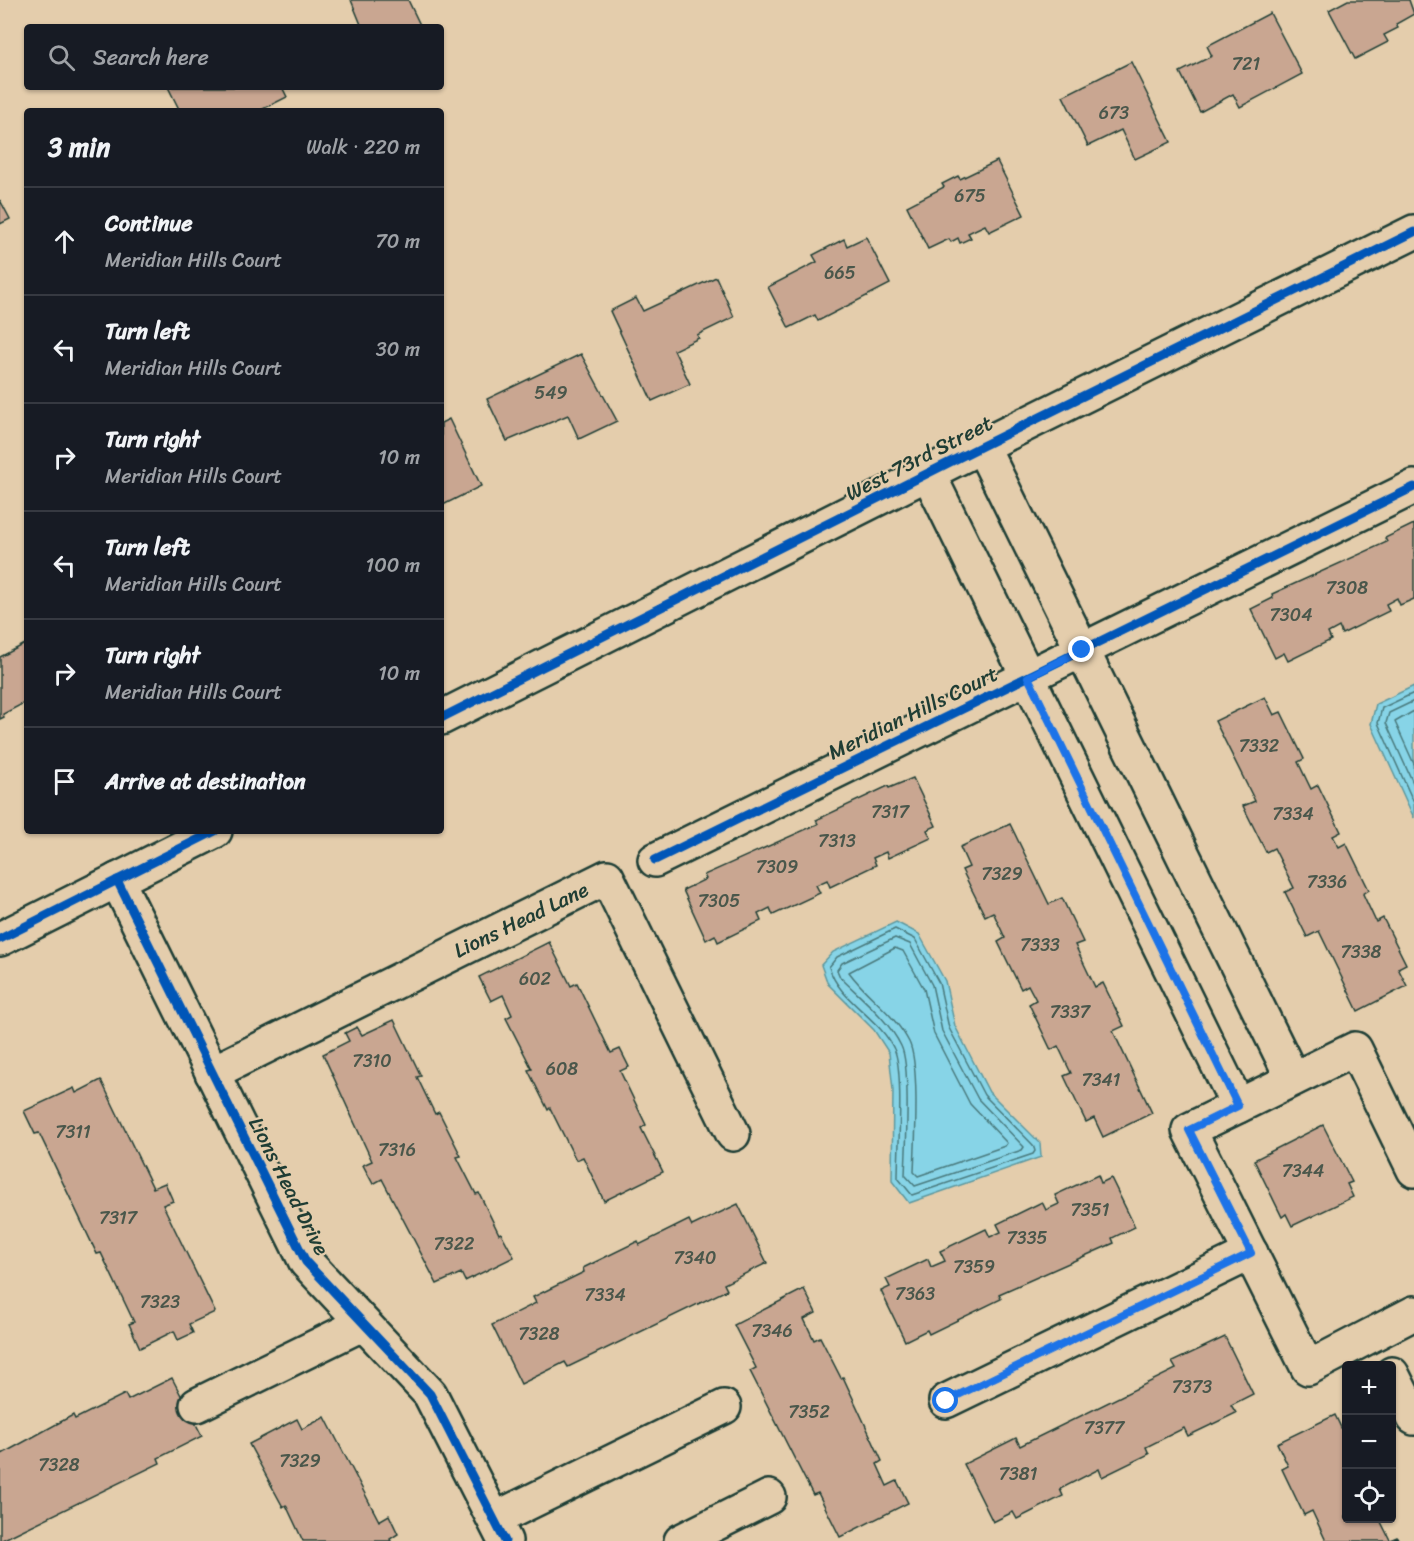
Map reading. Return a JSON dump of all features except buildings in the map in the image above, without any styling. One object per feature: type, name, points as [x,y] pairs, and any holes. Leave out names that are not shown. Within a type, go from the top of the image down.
[{"type":"street","name":"West 73rd Street","points":[[444,716],[1414,232]]},
{"type":"street","points":[[982,446],[1293,1079]]},
{"type":"street","name":"Meridian Hills Court","points":[[928,473],[1238,1106]]},
{"type":"street","name":"Meridian Hills Court","points":[[655,860],[1414,487]]},
{"type":"street","points":[[0,939],[209,834]]},
{"type":"street","name":"Lions Head Lane","points":[[212,1073],[606,877],[734,1134]]},
{"type":"street","name":"Lions Head Drive","points":[[117,880],[306,1262],[430,1394],[500,1530],[724,1407]]},
{"type":"street","points":[[1414,1170],[1355,1049],[1189,1130],[1308,1368],[1414,1313]]},
{"type":"street","points":[[946,1401],[1251,1253]]},
{"type":"street","points":[[197,1405],[362,1324]]},
{"type":"street","points":[[1371,1334],[1385,1361]]},
{"type":"street","points":[[1396,1382],[1414,1418]]},
{"type":"street","points":[[681,1541],[769,1497]]},
{"type":"water","points":[[1414,686],[1414,818],[1371,724],[1376,704]]},
{"type":"water","points":[[896,922],[919,934],[945,981],[955,1026],[989,1092],[1040,1143],[1041,1157],[909,1203],[892,1181],[893,1090],[889,1053],[874,1030],[828,984],[821,965],[833,952]]},
{"type":"cycle path","points":[[444,716],[1414,232]]},
{"type":"cycle path","points":[[655,860],[1414,487]]},
{"type":"cycle path","points":[[0,939],[209,834]]},
{"type":"cycle path","points":[[117,880],[306,1262],[430,1394],[505,1541]]},
{"type":"route","points":[[946,1401],[1251,1253],[1189,1130],[1238,1106],[1028,677],[1082,650]]}]
